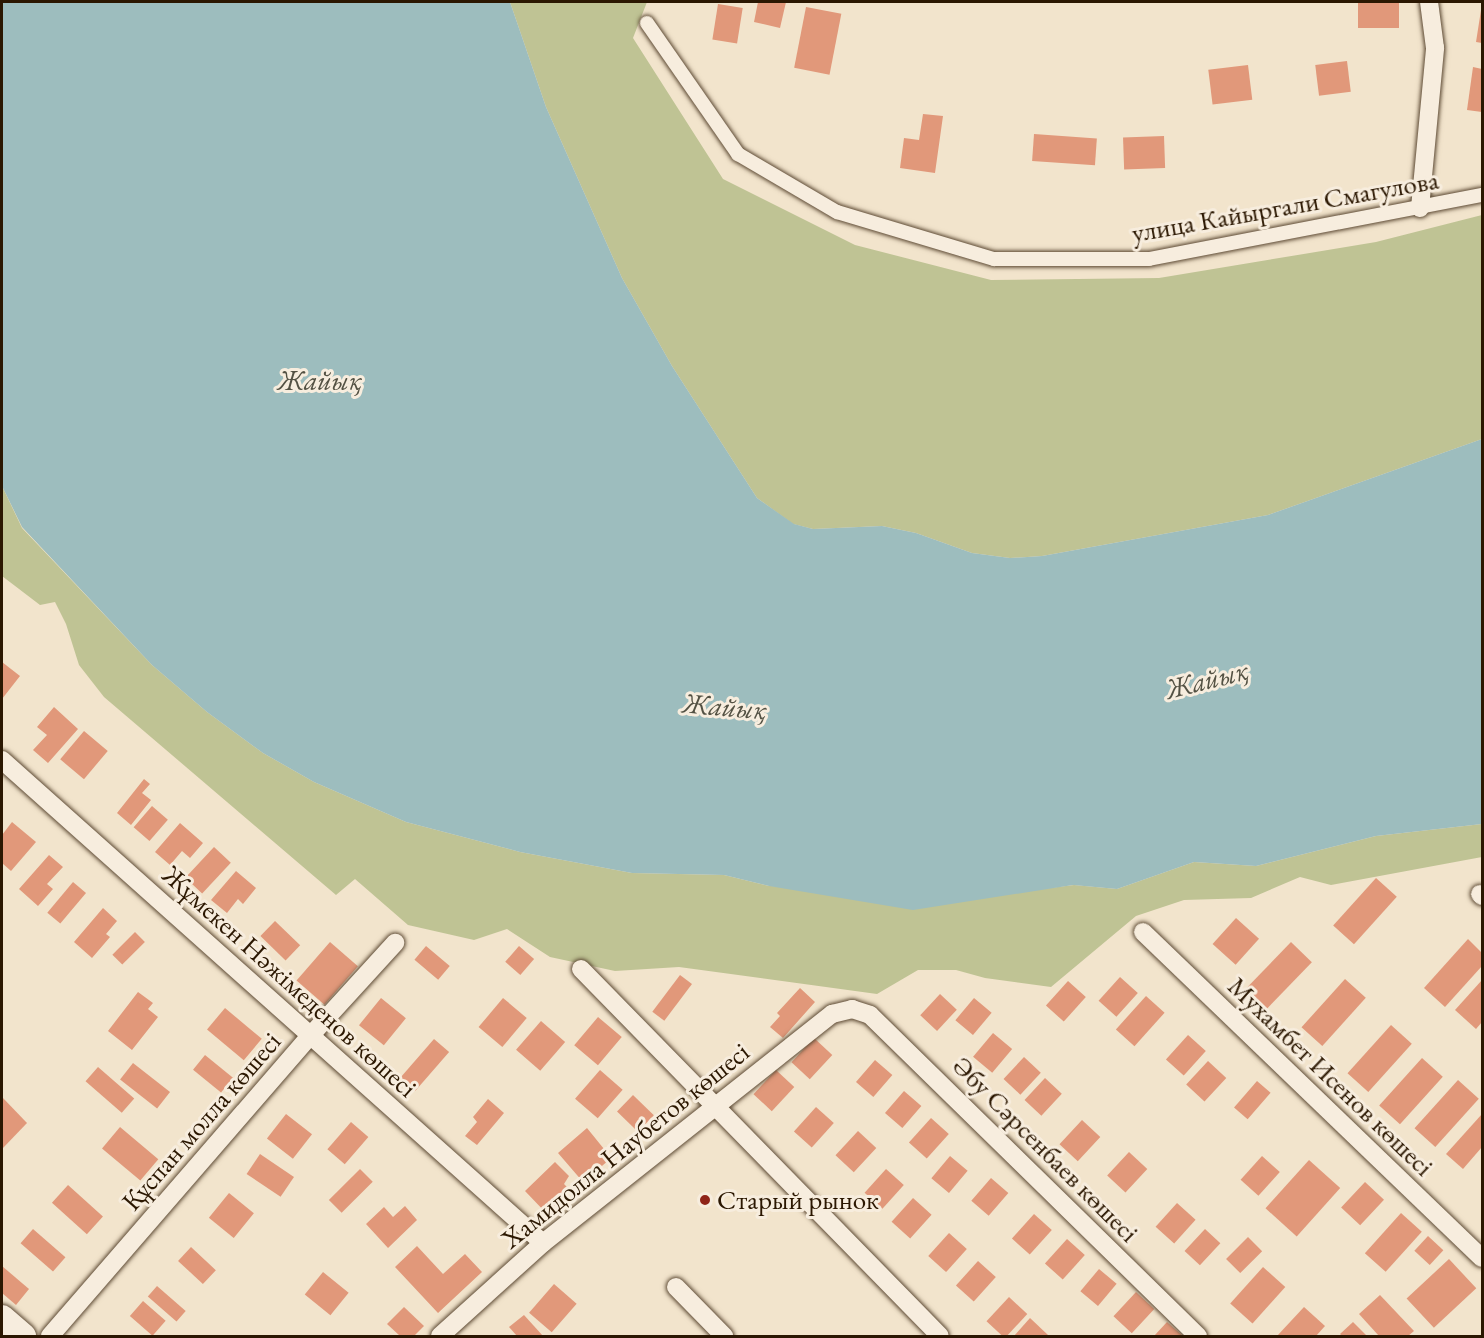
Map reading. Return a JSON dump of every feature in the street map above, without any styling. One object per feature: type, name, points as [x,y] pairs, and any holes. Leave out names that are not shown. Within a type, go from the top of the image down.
[{"type":"main road","points":[[2,1318],[23,1336]]},
{"type":"street","points":[[1420,208],[1435,48],[1429,2]]},
{"type":"street","name":"улица Кайыргали Смагулова","points":[[647,23],[738,154],[837,213],[994,260],[1149,259],[1482,195]]},
{"type":"street","name":"Жұмекен Нәжімеденов көшесі","points":[[6,771],[310,1035],[543,1243]]},
{"type":"street","name":"Мухамбет Исенов көшесі","points":[[1143,932],[1482,1258]]},
{"type":"street","name":"Құспан молла көшесі","points":[[50,1336],[310,1035],[395,943]]},
{"type":"street","points":[[581,969],[940,1336]]},
{"type":"street","name":"Хамидолла Наубетов көшесі","points":[[440,1336],[543,1243],[832,1014],[852,1009]]},
{"type":"street","name":"Әбу Сәрсенбаев көшесі","points":[[852,1009],[870,1015],[1198,1336]]},
{"type":"street","points":[[676,1287],[724,1336]]},
{"type":"green space","points":[[510,2],[647,2],[633,38],[723,179],[855,245],[991,280],[1159,278],[1376,242],[1482,215],[1482,439],[1268,515],[1042,556],[1010,558],[972,553],[916,533],[882,526],[813,529],[793,524],[757,498],[672,366],[622,278],[546,107]]},
{"type":"green space","points":[[2,486],[22,528],[152,665],[207,712],[263,753],[314,782],[406,822],[520,852],[632,873],[724,875],[769,886],[1025,891],[1074,885],[1117,889],[1194,862],[1256,866],[1376,836],[1482,824],[1482,857],[1331,885],[1300,877],[1251,898],[1184,900],[1136,916],[1051,987],[985,978],[956,970],[918,970],[877,994],[679,967],[615,971],[550,957],[507,929],[474,940],[408,925],[355,879],[336,895],[104,697],[79,665],[66,624],[55,602],[40,605],[2,576]]},
{"type":"water","name":"Жайық","points":[[2,2],[510,2],[546,107],[622,278],[672,366],[757,498],[794,524],[813,529],[882,526],[916,533],[972,553],[1010,558],[1042,556],[1268,515],[1482,439],[1482,824],[1376,836],[1256,866],[1194,862],[1117,889],[1073,885],[913,910],[769,886],[724,875],[632,873],[520,852],[406,822],[314,782],[263,753],[207,712],[152,665],[22,527],[2,486]]},
{"type":"building","points":[[758,2],[786,2],[780,28],[754,22]]},
{"type":"building","points":[[1358,2],[1399,2],[1399,28],[1358,28]]},
{"type":"building","points":[[718,4],[743,8],[737,43],[712,40]]},
{"type":"building","points":[[806,7],[841,14],[830,75],[794,68]]},
{"type":"building","points":[[1482,10],[1482,43],[1476,42]]},
{"type":"building","points":[[1347,61],[1351,92],[1319,96],[1315,65]]},
{"type":"building","points":[[1248,65],[1252,100],[1213,105],[1208,70]]},
{"type":"building","points":[[1473,67],[1482,69],[1482,112],[1467,110]]},
{"type":"building","points":[[923,114],[943,116],[935,173],[900,168],[904,138],[919,140]]},
{"type":"building","points":[[1034,134],[1097,138],[1095,165],[1032,161]]},
{"type":"building","points":[[1164,136],[1165,168],[1124,169],[1123,137]]},
{"type":"building","points":[[2,662],[20,676],[2,699]]},
{"type":"building","points":[[54,707],[78,729],[48,763],[33,750],[47,735],[37,727]]},
{"type":"building","points":[[84,731],[108,751],[84,779],[60,759]]},
{"type":"building","points":[[144,779],[150,784],[142,793],[151,800],[131,825],[117,813]]},
{"type":"building","points":[[152,806],[168,820],[149,841],[134,827]]},
{"type":"building","points":[[12,822],[36,842],[11,871],[2,863],[2,835]]},
{"type":"building","points":[[180,823],[203,843],[190,858],[182,851],[170,865],[155,852]]},
{"type":"building","points":[[214,847],[231,863],[202,893],[185,878]]},
{"type":"building","points":[[49,855],[63,867],[47,884],[53,889],[38,906],[19,889]]},
{"type":"building","points":[[236,871],[256,888],[243,904],[238,899],[227,913],[211,900]]},
{"type":"building","points":[[1376,878],[1397,897],[1354,944],[1333,926]]},
{"type":"building","points":[[73,882],[86,893],[60,924],[47,913]]},
{"type":"building","points":[[103,908],[117,921],[106,934],[110,937],[92,958],[74,942]]},
{"type":"building","points":[[1236,918],[1259,939],[1236,965],[1213,944]]},
{"type":"building","points":[[275,921],[300,945],[286,960],[260,936]]},
{"type":"building","points":[[135,932],[145,942],[122,965],[112,955]]},
{"type":"building","points":[[1468,939],[1482,953],[1482,966],[1445,1007],[1424,988]]},
{"type":"building","points":[[330,942],[358,966],[324,1005],[297,980]]},
{"type":"building","points":[[1291,942],[1312,962],[1267,1009],[1246,989]]},
{"type":"building","points":[[426,946],[450,966],[438,980],[414,960]]},
{"type":"building","points":[[519,946],[534,959],[520,975],[505,962]]},
{"type":"building","points":[[680,975],[692,984],[664,1021],[652,1012]]},
{"type":"building","points":[[1120,977],[1138,993],[1116,1017],[1099,1001]]},
{"type":"building","points":[[1345,979],[1366,998],[1322,1046],[1302,1027]]},
{"type":"building","points":[[1482,980],[1482,1022],[1476,1029],[1455,1010]]},
{"type":"building","points":[[1068,981],[1086,997],[1064,1022],[1046,1006]]},
{"type":"building","points":[[800,988],[815,1002],[783,1038],[770,1027],[780,1016],[777,1013]]},
{"type":"building","points":[[138,992],[153,1003],[148,1009],[158,1017],[132,1050],[108,1031]]},
{"type":"building","points":[[940,994],[957,1010],[937,1031],[920,1015]]},
{"type":"building","points":[[1146,996],[1165,1013],[1134,1046],[1116,1029]]},
{"type":"building","points":[[381,998],[406,1018],[384,1045],[359,1025]]},
{"type":"building","points":[[503,998],[527,1018],[502,1047],[479,1027]]},
{"type":"building","points":[[974,998],[992,1013],[973,1035],[955,1020]]},
{"type":"building","points":[[225,1008],[262,1039],[244,1060],[207,1029]]},
{"type":"building","points":[[598,1017],[622,1037],[598,1065],[574,1045]]},
{"type":"building","points":[[541,1021],[565,1042],[540,1071],[516,1050]]},
{"type":"building","points":[[1391,1025],[1412,1044],[1368,1092],[1348,1073]]},
{"type":"building","points":[[993,1033],[1012,1049],[992,1073],[973,1057]]},
{"type":"building","points":[[1188,1035],[1206,1051],[1184,1076],[1166,1060]]},
{"type":"building","points":[[814,1038],[832,1055],[810,1079],[791,1062]]},
{"type":"building","points":[[434,1039],[449,1052],[415,1091],[400,1078]]},
{"type":"building","points":[[205,1055],[233,1078],[221,1092],[193,1070]]},
{"type":"building","points":[[1024,1057],[1041,1073],[1020,1095],[1004,1079]]},
{"type":"building","points":[[1422,1058],[1443,1077],[1400,1124],[1379,1106]]},
{"type":"building","points":[[875,1060],[892,1075],[873,1097],[856,1082]]},
{"type":"building","points":[[1208,1061],[1226,1078],[1204,1101],[1186,1084]]},
{"type":"building","points":[[133,1063],[170,1092],[157,1108],[120,1080]]},
{"type":"building","points":[[98,1067],[134,1098],[122,1113],[86,1081]]},
{"type":"building","points":[[600,1070],[623,1090],[598,1118],[575,1099]]},
{"type":"building","points":[[776,1070],[794,1087],[772,1111],[753,1094]]},
{"type":"building","points":[[1045,1078],[1062,1094],[1041,1116],[1025,1100]]},
{"type":"building","points":[[1458,1080],[1479,1099],[1435,1147],[1415,1128]]},
{"type":"building","points":[[1257,1081],[1271,1093],[1248,1119],[1234,1107]]},
{"type":"building","points":[[904,1091],[921,1106],[902,1128],[885,1113]]},
{"type":"building","points":[[633,1095],[654,1115],[638,1132],[617,1112]]},
{"type":"building","points":[[2,1097],[27,1123],[3,1148],[2,1147]]},
{"type":"building","points":[[488,1099],[504,1113],[477,1145],[465,1136],[477,1122],[473,1117]]},
{"type":"building","points":[[816,1107],[834,1123],[812,1148],[794,1132]]},
{"type":"building","points":[[286,1114],[312,1134],[293,1159],[267,1138]]},
{"type":"building","points":[[1482,1114],[1482,1147],[1463,1169],[1446,1154]]},
{"type":"building","points":[[931,1118],[949,1134],[927,1159],[909,1143]]},
{"type":"building","points":[[1082,1120],[1100,1137],[1078,1161],[1059,1144]]},
{"type":"building","points":[[351,1122],[368,1137],[345,1164],[327,1149]]},
{"type":"building","points":[[120,1127],[158,1159],[140,1181],[102,1148]]},
{"type":"building","points":[[587,1128],[604,1149],[602,1152],[609,1160],[583,1182],[558,1153]]},
{"type":"building","points":[[858,1131],[876,1148],[854,1172],[835,1155]]},
{"type":"building","points":[[1129,1152],[1147,1169],[1125,1192],[1107,1175]]},
{"type":"building","points":[[260,1154],[294,1177],[281,1197],[247,1174]]},
{"type":"building","points":[[950,1156],[968,1171],[949,1193],[931,1178]]},
{"type":"building","points":[[1262,1156],[1280,1172],[1258,1196],[1241,1180]]},
{"type":"building","points":[[1309,1160],[1340,1188],[1297,1236],[1266,1208]]},
{"type":"building","points":[[555,1162],[569,1176],[564,1184],[571,1191],[547,1214],[525,1191]]},
{"type":"building","points":[[360,1169],[373,1182],[342,1213],[329,1200]]},
{"type":"building","points":[[886,1169],[904,1185],[882,1209],[865,1193]]},
{"type":"building","points":[[991,1178],[1008,1193],[989,1216],[971,1201]]},
{"type":"building","points":[[1365,1182],[1384,1200],[1360,1225],[1341,1208]]},
{"type":"building","points":[[68,1185],[103,1216],[87,1234],[52,1203]]},
{"type":"building","points":[[229,1193],[254,1213],[234,1238],[209,1218]]},
{"type":"building","points":[[913,1198],[932,1215],[910,1239],[892,1222]]},
{"type":"building","points":[[1177,1203],[1196,1220],[1174,1244],[1156,1227]]},
{"type":"building","points":[[405,1206],[417,1220],[388,1248],[366,1224],[384,1207],[393,1217]]},
{"type":"building","points":[[1401,1213],[1422,1232],[1386,1272],[1365,1253]]},
{"type":"building","points":[[1034,1214],[1052,1230],[1030,1255],[1012,1239]]},
{"type":"building","points":[[33,1229],[65,1257],[53,1272],[21,1243]]},
{"type":"building","points":[[1205,1229],[1220,1243],[1200,1265],[1185,1251]]},
{"type":"building","points":[[949,1233],[967,1249],[946,1272],[928,1256]]},
{"type":"building","points":[[1428,1236],[1443,1250],[1430,1265],[1414,1251]]},
{"type":"building","points":[[1248,1237],[1262,1251],[1240,1273],[1226,1259]]},
{"type":"building","points":[[1067,1239],[1085,1255],[1063,1280],[1045,1264]]},
{"type":"building","points":[[417,1246],[443,1274],[465,1254],[482,1272],[438,1313],[395,1267]]},
{"type":"building","points":[[191,1247],[216,1270],[203,1284],[178,1261]]},
{"type":"building","points":[[1449,1259],[1476,1288],[1434,1328],[1407,1299]]},
{"type":"building","points":[[978,1261],[996,1277],[974,1302],[956,1286]]},
{"type":"building","points":[[2,1266],[29,1289],[16,1305],[2,1293]]},
{"type":"building","points":[[1263,1267],[1285,1287],[1253,1323],[1230,1303]]},
{"type":"building","points":[[1099,1269],[1117,1284],[1098,1306],[1080,1291]]},
{"type":"building","points":[[323,1272],[349,1293],[330,1315],[305,1295]]},
{"type":"building","points":[[554,1284],[577,1304],[552,1332],[529,1313]]},
{"type":"building","points":[[157,1286],[186,1311],[176,1321],[148,1297]]},
{"type":"building","points":[[1136,1292],[1154,1309],[1132,1333],[1113,1316]]},
{"type":"building","points":[[1380,1295],[1414,1331],[1408,1336],[1379,1336],[1359,1314]]},
{"type":"building","points":[[1009,1297],[1027,1314],[1007,1336],[1002,1336],[986,1321]]},
{"type":"building","points":[[143,1301],[166,1321],[153,1336],[130,1316]]},
{"type":"building","points":[[404,1307],[424,1326],[414,1336],[400,1336],[387,1324]]},
{"type":"building","points":[[1304,1307],[1325,1326],[1316,1336],[1277,1336]]},
{"type":"building","points":[[524,1315],[543,1336],[517,1336],[509,1327]]},
{"type":"building","points":[[1030,1318],[1048,1335],[1047,1336],[1014,1336]]},
{"type":"building","points":[[1167,1322],[1183,1336],[1154,1336]]},
{"type":"building","points":[[1353,1322],[1367,1336],[1342,1336],[1340,1334]]},
{"type":"place","name":"Старый рынок","points":[[705,1200]]}]
